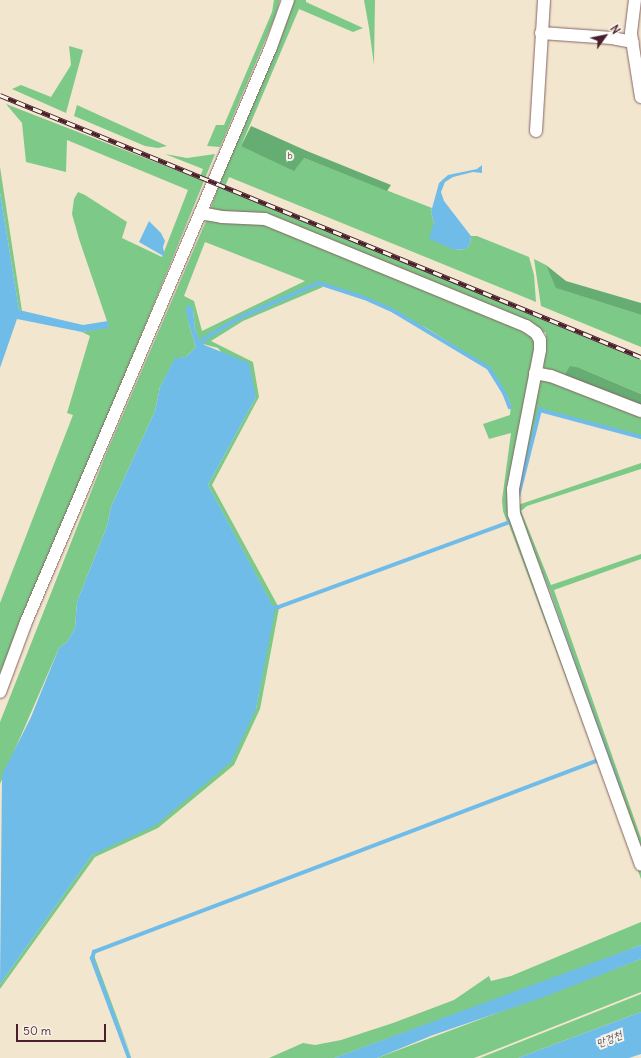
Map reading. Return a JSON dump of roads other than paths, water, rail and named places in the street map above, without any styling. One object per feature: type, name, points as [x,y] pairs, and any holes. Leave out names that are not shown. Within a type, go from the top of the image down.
[{"type":"street","points":[[0,692],[26,622],[117,404],[271,47],[288,0]]},
{"type":"street","points":[[536,131],[544,0]]},
{"type":"street","points":[[635,0],[631,34],[641,97]]},
{"type":"street","points":[[542,33],[612,38],[633,42]]},
{"type":"street","points":[[200,213],[265,219],[526,326],[540,340],[514,489],[514,514],[641,865]]},
{"type":"street","points":[[535,373],[551,376],[641,411]]},
{"type":"water","points":[[482,165],[482,173],[473,172],[453,177],[445,182],[441,192],[444,201],[471,236],[470,244],[466,249],[455,250],[429,239],[434,222],[431,212],[439,183],[448,175],[477,169]]},
{"type":"water","points":[[0,192],[19,310],[83,325],[108,321],[109,328],[82,332],[17,319],[0,368]]},
{"type":"water","points":[[149,221],[161,233],[165,241],[163,247],[165,257],[139,242]]},
{"type":"water","points":[[188,304],[193,309],[195,330],[202,344],[249,363],[256,397],[208,485],[275,610],[256,709],[231,762],[156,825],[92,855],[0,984],[2,775],[31,717],[59,648],[67,642],[75,628],[77,602],[107,526],[111,507],[155,411],[160,387],[175,358],[186,357],[196,347],[186,310]]},
{"type":"water","points":[[641,945],[641,959],[544,997],[433,1035],[377,1058],[334,1058]]},
{"type":"water","name":"만겅천","points":[[641,1012],[641,1054],[629,1058],[518,1058]]},
{"type":"waterway","points":[[202,344],[204,339],[241,317],[319,283],[365,298],[394,311],[489,368],[505,394],[510,407]]},
{"type":"waterway","points":[[518,497],[540,410],[641,437]]},
{"type":"waterway","points":[[269,608],[279,607],[510,522]]},
{"type":"waterway","points":[[541,573],[619,787]]},
{"type":"waterway","points":[[129,1058],[92,959],[94,952],[596,761]]},
{"type":"railway","points":[[0,95],[641,357]]},
{"type":"park label","name":"b","points":[[290,156]]}]
